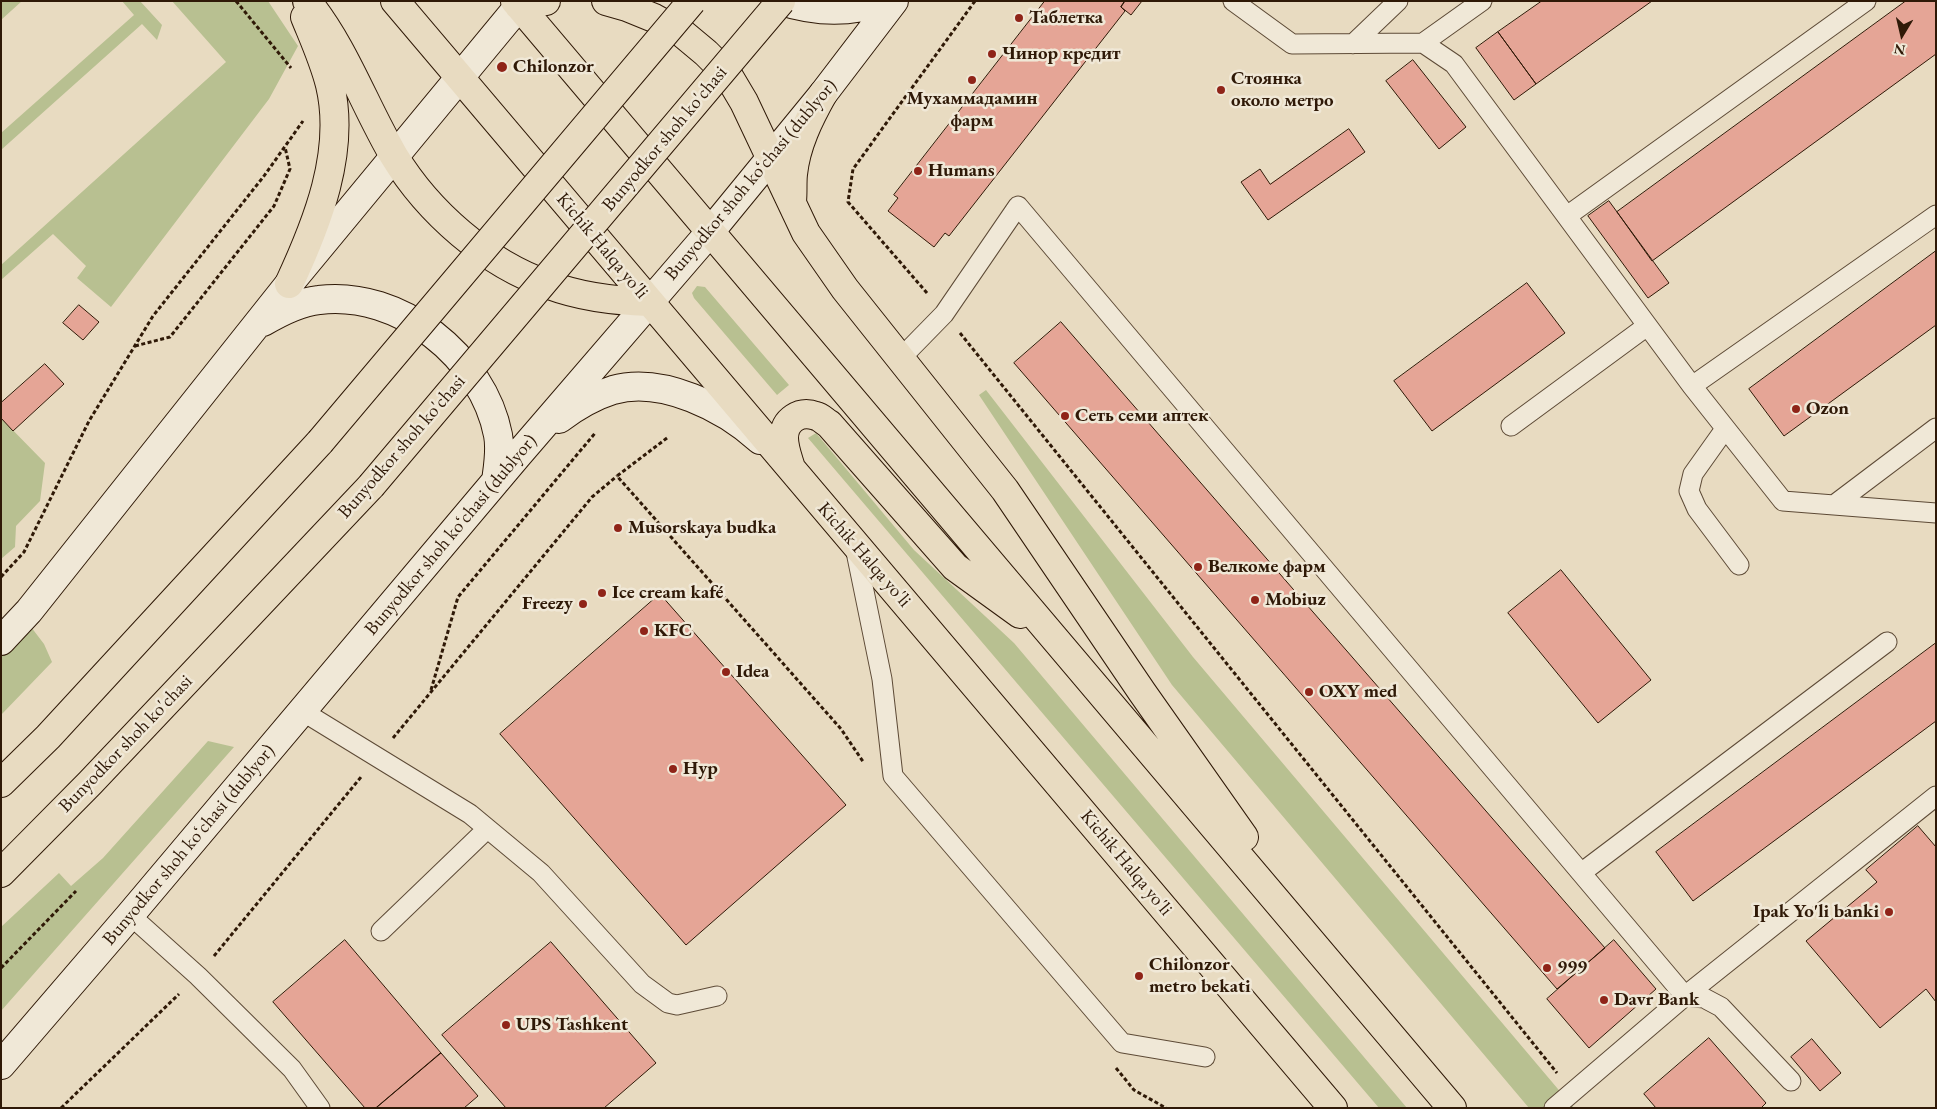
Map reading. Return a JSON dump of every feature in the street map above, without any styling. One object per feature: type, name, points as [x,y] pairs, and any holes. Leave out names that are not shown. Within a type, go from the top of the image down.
[{"type":"main road","points":[[289,284],[309,241],[322,201],[331,162],[335,123],[330,86],[320,53],[299,1]]},
{"type":"main road","points":[[307,1],[330,31],[395,157],[422,195],[454,228],[510,267],[547,285],[608,299],[649,302]]},
{"type":"main road","name":"Kichik Halqa yo'li","points":[[395,1],[1333,1108]]},
{"type":"main road","points":[[519,3],[546,1]]},
{"type":"main road","points":[[606,1],[627,6],[654,18],[682,34],[706,53],[728,76],[744,102],[806,233],[845,289],[1005,490],[1142,692],[1340,976]]},
{"type":"main road","points":[[1,783],[48,737],[320,442],[692,1]]},
{"type":"main road","name":"Bunyodkor shoh ko'chasi","points":[[1,873],[371,486],[781,1]]},
{"type":"main road","points":[[519,3],[710,232],[1452,1108]]},
{"type":"main road","points":[[792,202],[793,173],[799,147],[808,121],[823,94]]},
{"type":"main road","points":[[792,471],[786,451],[785,428],[792,419],[803,413],[818,416],[829,424],[955,567],[1054,638]]},
{"type":"street","points":[[781,1],[808,9],[830,10],[852,10],[884,1]]},
{"type":"street","name":"Bunyodkor shoh koʻchasi (dublyor)","points":[[1,1065],[517,456],[710,232],[823,94],[894,1]]},
{"type":"street","points":[[1,641],[29,611],[254,327],[460,78],[519,3]]},
{"type":"street","points":[[254,327],[296,305],[319,300],[363,302],[404,315],[422,326],[457,357],[472,375],[484,396],[493,416],[498,437],[500,458],[496,481]]},
{"type":"street","points":[[517,456],[549,427],[584,403],[614,390],[644,388],[681,395],[716,409],[745,428],[792,471]]},
{"type":"lane","points":[[1233,1],[1292,44],[1423,44],[1454,64],[1692,386],[1783,501],[1936,513]]},
{"type":"lane","points":[[1353,44],[1398,1]]},
{"type":"lane","points":[[1423,44],[1482,1]]},
{"type":"lane","points":[[1567,216],[1866,1]]},
{"type":"lane","points":[[900,359],[944,314],[1018,206],[1685,996],[1704,998],[1721,1007],[1791,1081]]},
{"type":"lane","points":[[1692,386],[1936,215]]},
{"type":"lane","points":[[1511,426],[1648,326]]},
{"type":"lane","points":[[1834,505],[1936,428]]},
{"type":"lane","points":[[1726,429],[1693,474],[1690,491],[1697,509],[1738,565]]},
{"type":"lane","points":[[854,543],[882,679],[892,776],[1122,1043],[1206,1057]]},
{"type":"lane","points":[[1580,873],[1887,642]]},
{"type":"lane","points":[[302,712],[470,814],[540,872],[642,984],[668,1003],[677,1005],[717,996]]},
{"type":"lane","points":[[1554,1108],[1685,996],[1936,796]]},
{"type":"lane","points":[[381,930],[488,829]]},
{"type":"lane","points":[[130,915],[198,976],[292,1069],[320,1108]]},
{"type":"path","points":[[236,1],[295,73]]},
{"type":"path","points":[[975,1],[853,169],[848,202],[944,314],[1572,1092]]},
{"type":"path","points":[[1,577],[24,552],[89,421],[153,316],[258,184],[304,119]]},
{"type":"path","points":[[135,346],[170,337],[274,206],[290,169],[285,147]]},
{"type":"path","points":[[430,692],[458,597],[597,432]]},
{"type":"path","points":[[61,1108],[198,976],[592,497],[617,476]]},
{"type":"path","points":[[1,968],[76,891]]},
{"type":"green space","points":[[3,1],[22,1],[1,20],[1,3]]},
{"type":"green space","points":[[122,1],[140,1],[162,25],[157,40],[142,24],[1,150],[1,133],[134,15]]},
{"type":"green space","points":[[172,1],[268,1],[298,46],[269,99],[111,307],[77,278],[86,266],[53,234],[1,280],[1,265],[226,62]]},
{"type":"green space","points":[[697,286],[705,287],[789,385],[777,395],[694,298],[692,293]]},
{"type":"green space","points":[[986,390],[1193,657],[1574,1108],[1529,1108],[1172,685],[979,395]]},
{"type":"green space","points":[[1,418],[45,463],[40,501],[16,526],[15,547],[1,559]]},
{"type":"green space","points":[[816,433],[914,550],[1014,643],[1407,1108],[1379,1108],[808,438]]},
{"type":"green space","points":[[28,623],[44,644],[52,662],[1,715],[1,652]]},
{"type":"green space","points":[[208,741],[234,747],[1,1011],[1,927],[59,873],[71,886],[103,858]]},
{"type":"building","points":[[1045,1],[1125,1],[1121,7],[1125,11],[949,236],[945,233],[934,247],[888,211],[898,198],[894,195]]},
{"type":"building","points":[[1125,1],[1142,1],[1131,15],[1121,7]]},
{"type":"building","points":[[1542,1],[1652,1],[1536,84],[1498,32]]},
{"type":"building","points":[[1906,1],[1936,1],[1936,54],[1652,261],[1617,212]]},
{"type":"building","points":[[1498,32],[1536,84],[1514,100],[1476,48]]},
{"type":"building","points":[[1413,60],[1466,127],[1439,149],[1386,81]]},
{"type":"building","points":[[1349,129],[1365,152],[1268,220],[1241,182],[1260,169],[1270,184]]},
{"type":"building","points":[[1609,201],[1669,283],[1648,298],[1588,216]]},
{"type":"building","points":[[1936,251],[1936,325],[1784,436],[1749,389]]},
{"type":"building","points":[[1527,283],[1565,333],[1432,431],[1394,381]]},
{"type":"building","points":[[79,305],[99,322],[83,340],[63,323]]},
{"type":"building","points":[[1061,322],[1605,948],[1557,989],[1014,363]]},
{"type":"building","points":[[45,364],[64,384],[13,431],[1,418],[1,403]]},
{"type":"building","points":[[1561,570],[1651,680],[1598,723],[1508,613]]},
{"type":"building","name":"Нур","points":[[660,594],[846,805],[686,945],[500,734]]},
{"type":"building","points":[[1936,643],[1936,721],[1693,901],[1656,852]]},
{"type":"building","name":"Ipak Yo'li banki","points":[[1918,826],[1936,847],[1936,1002],[1926,989],[1880,1028],[1806,941],[1877,882],[1866,870]]},
{"type":"building","points":[[345,940],[441,1053],[376,1108],[365,1108],[273,1002]]},
{"type":"building","points":[[1614,940],[1656,989],[1589,1048],[1547,999]]},
{"type":"building","points":[[551,942],[656,1063],[604,1108],[506,1108],[442,1035]]},
{"type":"building","points":[[1709,1038],[1766,1103],[1761,1108],[1656,1108],[1644,1094]]},
{"type":"building","points":[[1812,1039],[1841,1073],[1820,1091],[1791,1057]]},
{"type":"building","points":[[441,1053],[478,1096],[464,1108],[376,1108]]},
{"type":"place","name":"Таблетка","points":[[1019,18]]},
{"type":"place","name":"Чинор кредит","points":[[992,54]]},
{"type":"place","name":"Chilonzor","points":[[502,67]]},
{"type":"place","name":"Мухаммадамин фарм","points":[[972,80]]},
{"type":"place","name":"Стоянка около метро","points":[[1221,90]]},
{"type":"place","name":"Humans","points":[[918,171]]},
{"type":"place","name":"Ozon","points":[[1796,409]]},
{"type":"place","name":"Сеть семи аптек","points":[[1065,416]]},
{"type":"place","name":"Musorskaya budka","points":[[618,528]]},
{"type":"place","name":"Велкоме фарм","points":[[1198,567]]},
{"type":"place","name":"Ice cream kafé","points":[[602,593]]},
{"type":"place","name":"Mobiuz","points":[[1255,600]]},
{"type":"place","name":"Freezy","points":[[583,604]]},
{"type":"place","name":"KFC","points":[[644,631]]},
{"type":"place","name":"Idea","points":[[726,672]]},
{"type":"place","name":"OXY med","points":[[1309,692]]},
{"type":"place","name":"Нур","points":[[673,769]]},
{"type":"place","name":"Ipak Yo'li banki","points":[[1889,912]]},
{"type":"place","name":"999","points":[[1547,968]]},
{"type":"place","name":"Chilonzor metro bekati","points":[[1139,976]]},
{"type":"place","name":"Davr Bank","points":[[1604,1000]]},
{"type":"place","name":"UPS Tashkent","points":[[506,1025]]}]
